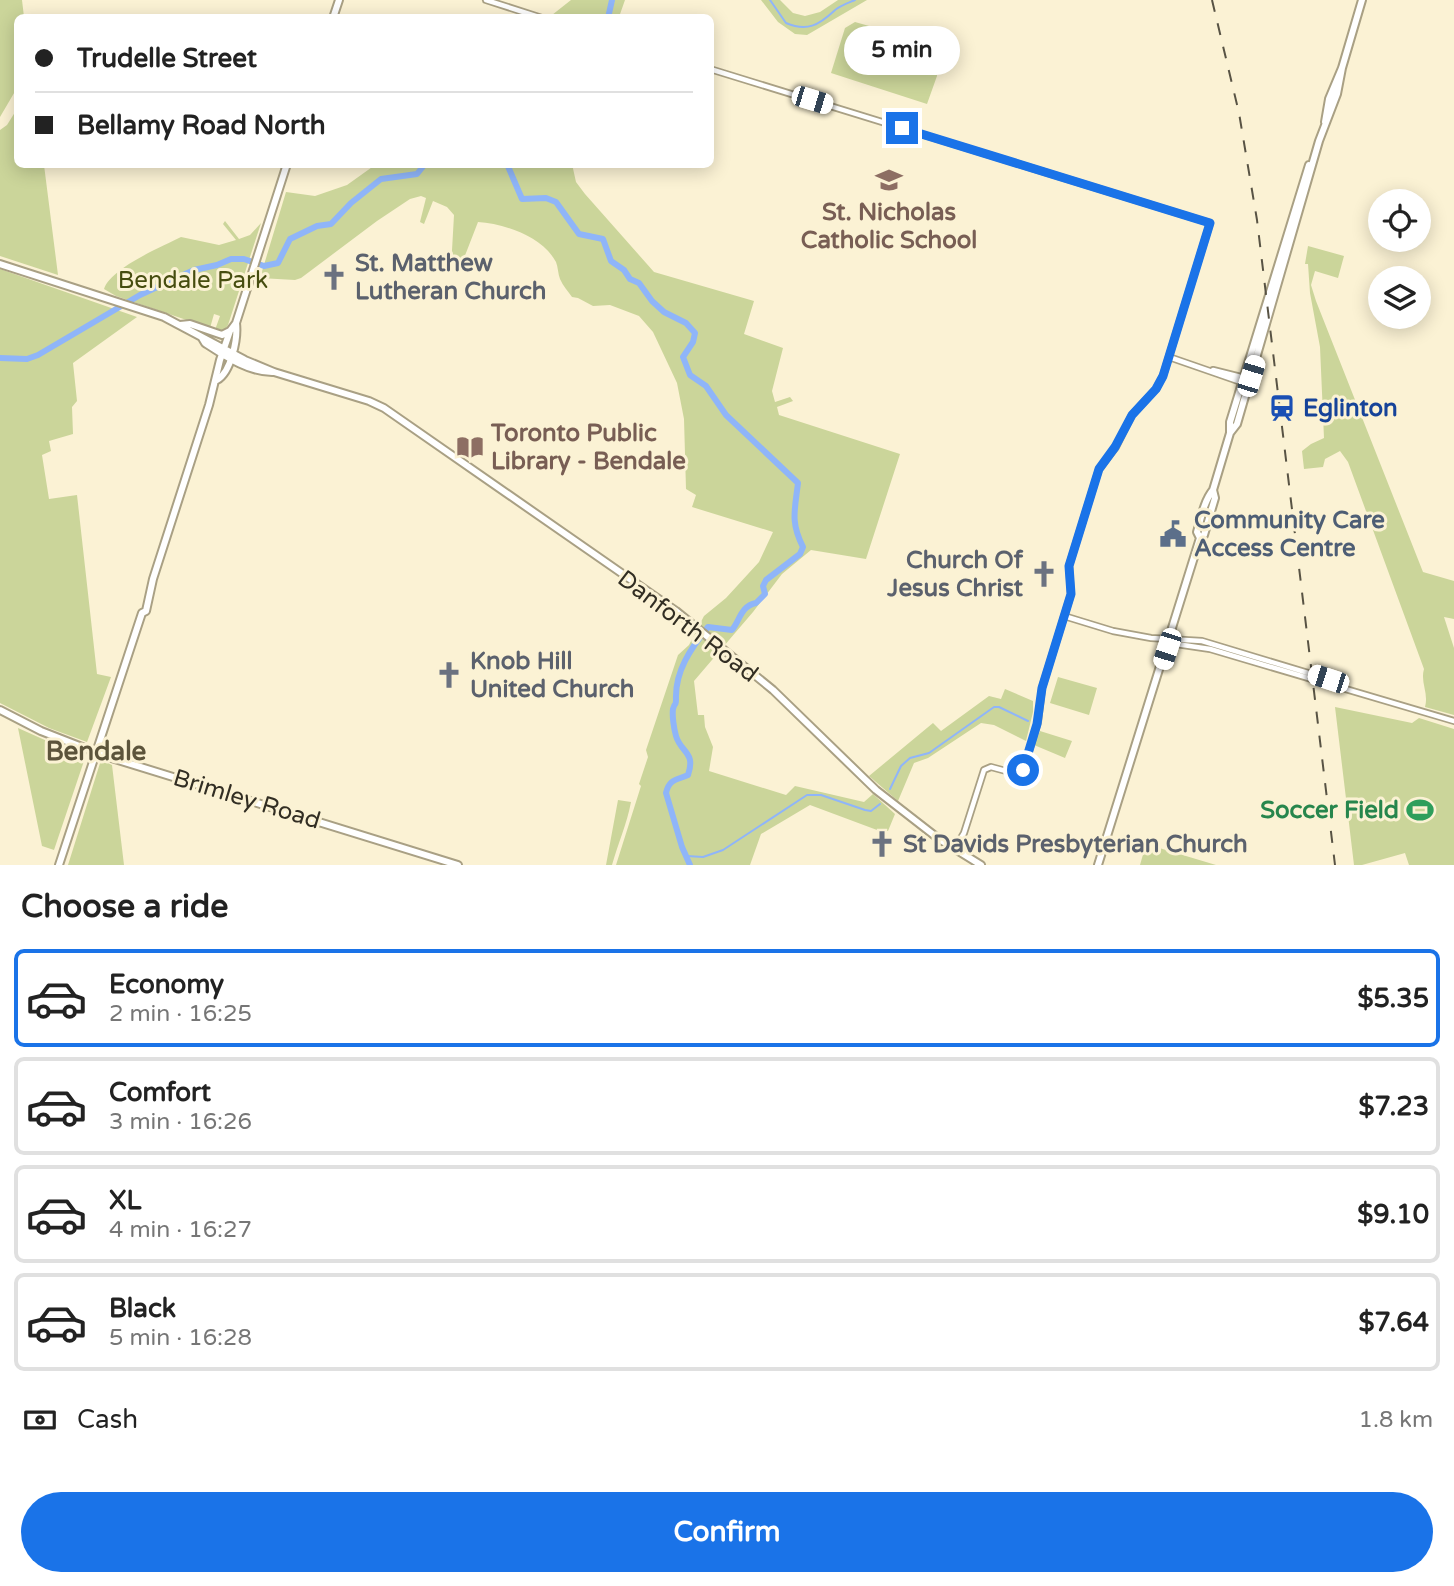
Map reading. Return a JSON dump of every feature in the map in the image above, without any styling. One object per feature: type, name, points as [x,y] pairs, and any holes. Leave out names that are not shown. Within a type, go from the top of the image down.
[{"type":"main road","points":[[1098,865],[1200,538],[1204,535],[1215,498],[1213,490],[1230,433],[1237,424],[1279,257],[1314,151],[1335,100],[1362,0]]},
{"type":"main road","points":[[59,865],[142,613],[140,609],[147,599],[217,380],[216,373],[223,351],[236,323],[286,168]]},
{"type":"main road","points":[[0,264],[103,296],[180,325],[190,324],[222,335],[230,331]]},
{"type":"main road","points":[[217,380],[223,376],[230,356],[237,332],[236,323]]},
{"type":"main road","name":"Danforth Road","points":[[180,325],[202,338],[205,344],[230,356],[379,405],[676,611],[773,690],[876,790],[981,865]]},
{"type":"main road","name":"Brimley Road","points":[[0,710],[41,731],[96,752],[458,865]]},
{"type":"street","points":[[486,0],[530,14]]},
{"type":"street","points":[[714,70],[1210,223],[1160,384],[1132,415],[1115,447],[1099,469],[1069,566],[1071,591],[1042,688],[1037,724],[1023,770],[1017,774],[991,767],[984,770],[964,833],[954,848]]},
{"type":"street","points":[[1169,356],[1246,381]]},
{"type":"street","points":[[1064,616],[1113,631],[1170,639],[1176,644],[1210,649],[1454,721]]},
{"type":"green space","points":[[0,0],[22,0],[24,14],[14,14],[14,93],[0,117]]},
{"type":"green space","points":[[571,0],[625,0],[620,14],[553,14]]},
{"type":"green space","points":[[761,0],[780,0],[793,13],[805,16],[820,12],[838,0],[867,0],[807,35],[795,34],[778,22]]},
{"type":"green space","points":[[855,22],[936,45],[937,76],[927,104],[831,73],[845,28]]},
{"type":"green space","points":[[14,114],[14,168],[44,168],[58,275],[0,256],[0,130]]},
{"type":"green space","points":[[371,168],[573,168],[576,182],[585,194],[654,272],[754,301],[744,334],[783,348],[772,391],[775,402],[790,397],[793,401],[777,407],[779,415],[900,454],[866,559],[811,550],[782,574],[694,681],[698,715],[704,715],[705,727],[713,747],[709,771],[786,795],[795,786],[864,802],[873,794],[895,814],[888,831],[877,830],[810,805],[761,834],[750,865],[616,865],[641,786],[639,784],[648,757],[646,750],[678,655],[689,645],[704,616],[726,598],[759,562],[773,532],[692,507],[696,495],[686,489],[684,419],[677,383],[653,332],[639,316],[610,305],[593,306],[572,297],[561,282],[556,262],[550,253],[522,233],[500,225],[478,222],[459,271],[451,268],[454,215],[447,207],[433,201],[424,224],[420,222],[426,198],[421,196],[410,199],[377,221],[301,278],[260,278],[286,192],[315,196],[347,185]]},
{"type":"green space","name":"Bendale Park","points":[[225,221],[239,239],[250,235],[261,223],[224,331],[215,330],[220,316],[214,314],[210,328],[116,296],[104,289],[108,281],[126,266],[181,237],[219,245],[236,240],[223,224]]},
{"type":"green space","points":[[1308,246],[1344,256],[1338,278],[1315,271],[1311,285],[1316,301],[1423,572],[1454,581],[1454,619],[1444,617],[1454,648],[1454,715],[1425,707],[1424,669],[1348,462],[1340,451],[1325,459],[1323,467],[1304,469],[1302,451],[1324,438],[1320,347],[1310,293],[1308,264],[1305,264]]},
{"type":"green space","points":[[0,269],[137,317],[73,363],[77,401],[72,407],[73,434],[49,441],[51,451],[42,455],[49,499],[77,495],[97,674],[111,677],[87,742],[49,728],[0,703]]},
{"type":"green space","points":[[1058,677],[1097,688],[1089,715],[1050,703]]},
{"type":"green space","points":[[1005,689],[1033,701],[1026,741],[994,725],[981,723],[928,758],[914,763],[898,801],[869,776],[933,723],[941,731],[989,696],[1001,699]]},
{"type":"green space","points":[[1335,707],[1412,723],[1419,718],[1454,729],[1454,865],[1409,865],[1405,853],[1354,865]]},
{"type":"green space","points":[[18,728],[85,758],[54,850],[42,846]]},
{"type":"green space","points":[[1040,731],[1072,741],[1065,758],[1034,745]]},
{"type":"green space","points":[[101,760],[112,765],[124,865],[68,865]]},
{"type":"green space","points":[[618,800],[631,802],[612,865],[606,865]]},
{"type":"green space","points":[[1146,844],[1216,865],[1140,865]]},
{"type":"waterway","points":[[609,14],[612,0]]},
{"type":"waterway","points":[[770,0],[786,23],[800,27],[812,26],[855,0]]},
{"type":"waterway","points":[[0,358],[27,359],[38,355],[140,295],[194,270],[231,259],[244,259],[264,266],[278,263],[290,239],[317,226],[331,224],[351,203],[381,179],[417,174],[422,168]]},
{"type":"waterway","points":[[509,168],[522,199],[546,198],[556,202],[579,234],[603,239],[611,261],[624,270],[630,279],[639,283],[664,312],[686,323],[695,333],[693,342],[683,357],[690,375],[706,386],[726,415],[798,483],[794,515],[796,530],[803,547],[800,554],[766,580],[763,586],[765,594],[744,610],[732,630],[708,627],[690,652],[678,679],[673,722],[678,742],[689,757],[690,767],[688,775],[671,782],[666,793],[690,865]]},
{"type":"waterway","points":[[890,789],[901,766],[910,758],[929,753],[994,707],[1028,721]]},
{"type":"waterway","points":[[687,856],[703,857],[723,850],[807,795],[821,795],[871,811],[880,804]]},
{"type":"railway","points":[[1212,0],[1239,113],[1257,220],[1335,865]]},
{"type":"place","name":"St. Nicholas Catholic School","points":[[889,180]]},
{"type":"place","name":"St. Matthew Lutheran Church","points":[[334,277]]},
{"type":"place","name":"Eglinton","points":[[1282,408]]},
{"type":"place","name":"Toronto Public Library - Bendale","points":[[470,447]]},
{"type":"place","name":"Community Care Access Centre","points":[[1173,534]]},
{"type":"place","name":"Church Of Jesus Christ","points":[[1044,574]]},
{"type":"place","name":"Knob Hill United Church","points":[[449,675]]},
{"type":"place","name":"Soccer Field","points":[[1420,810]]},
{"type":"place","name":"St Davids Presbyterian Church","points":[[882,844]]},
{"type":"district","name":"Bendale","points":[[96,751]]},
{"type":"route","points":[[902,128],[1210,223],[1160,384],[1138,406],[1099,469],[1069,566],[1071,594],[1042,688],[1037,724],[1023,770]]}]
